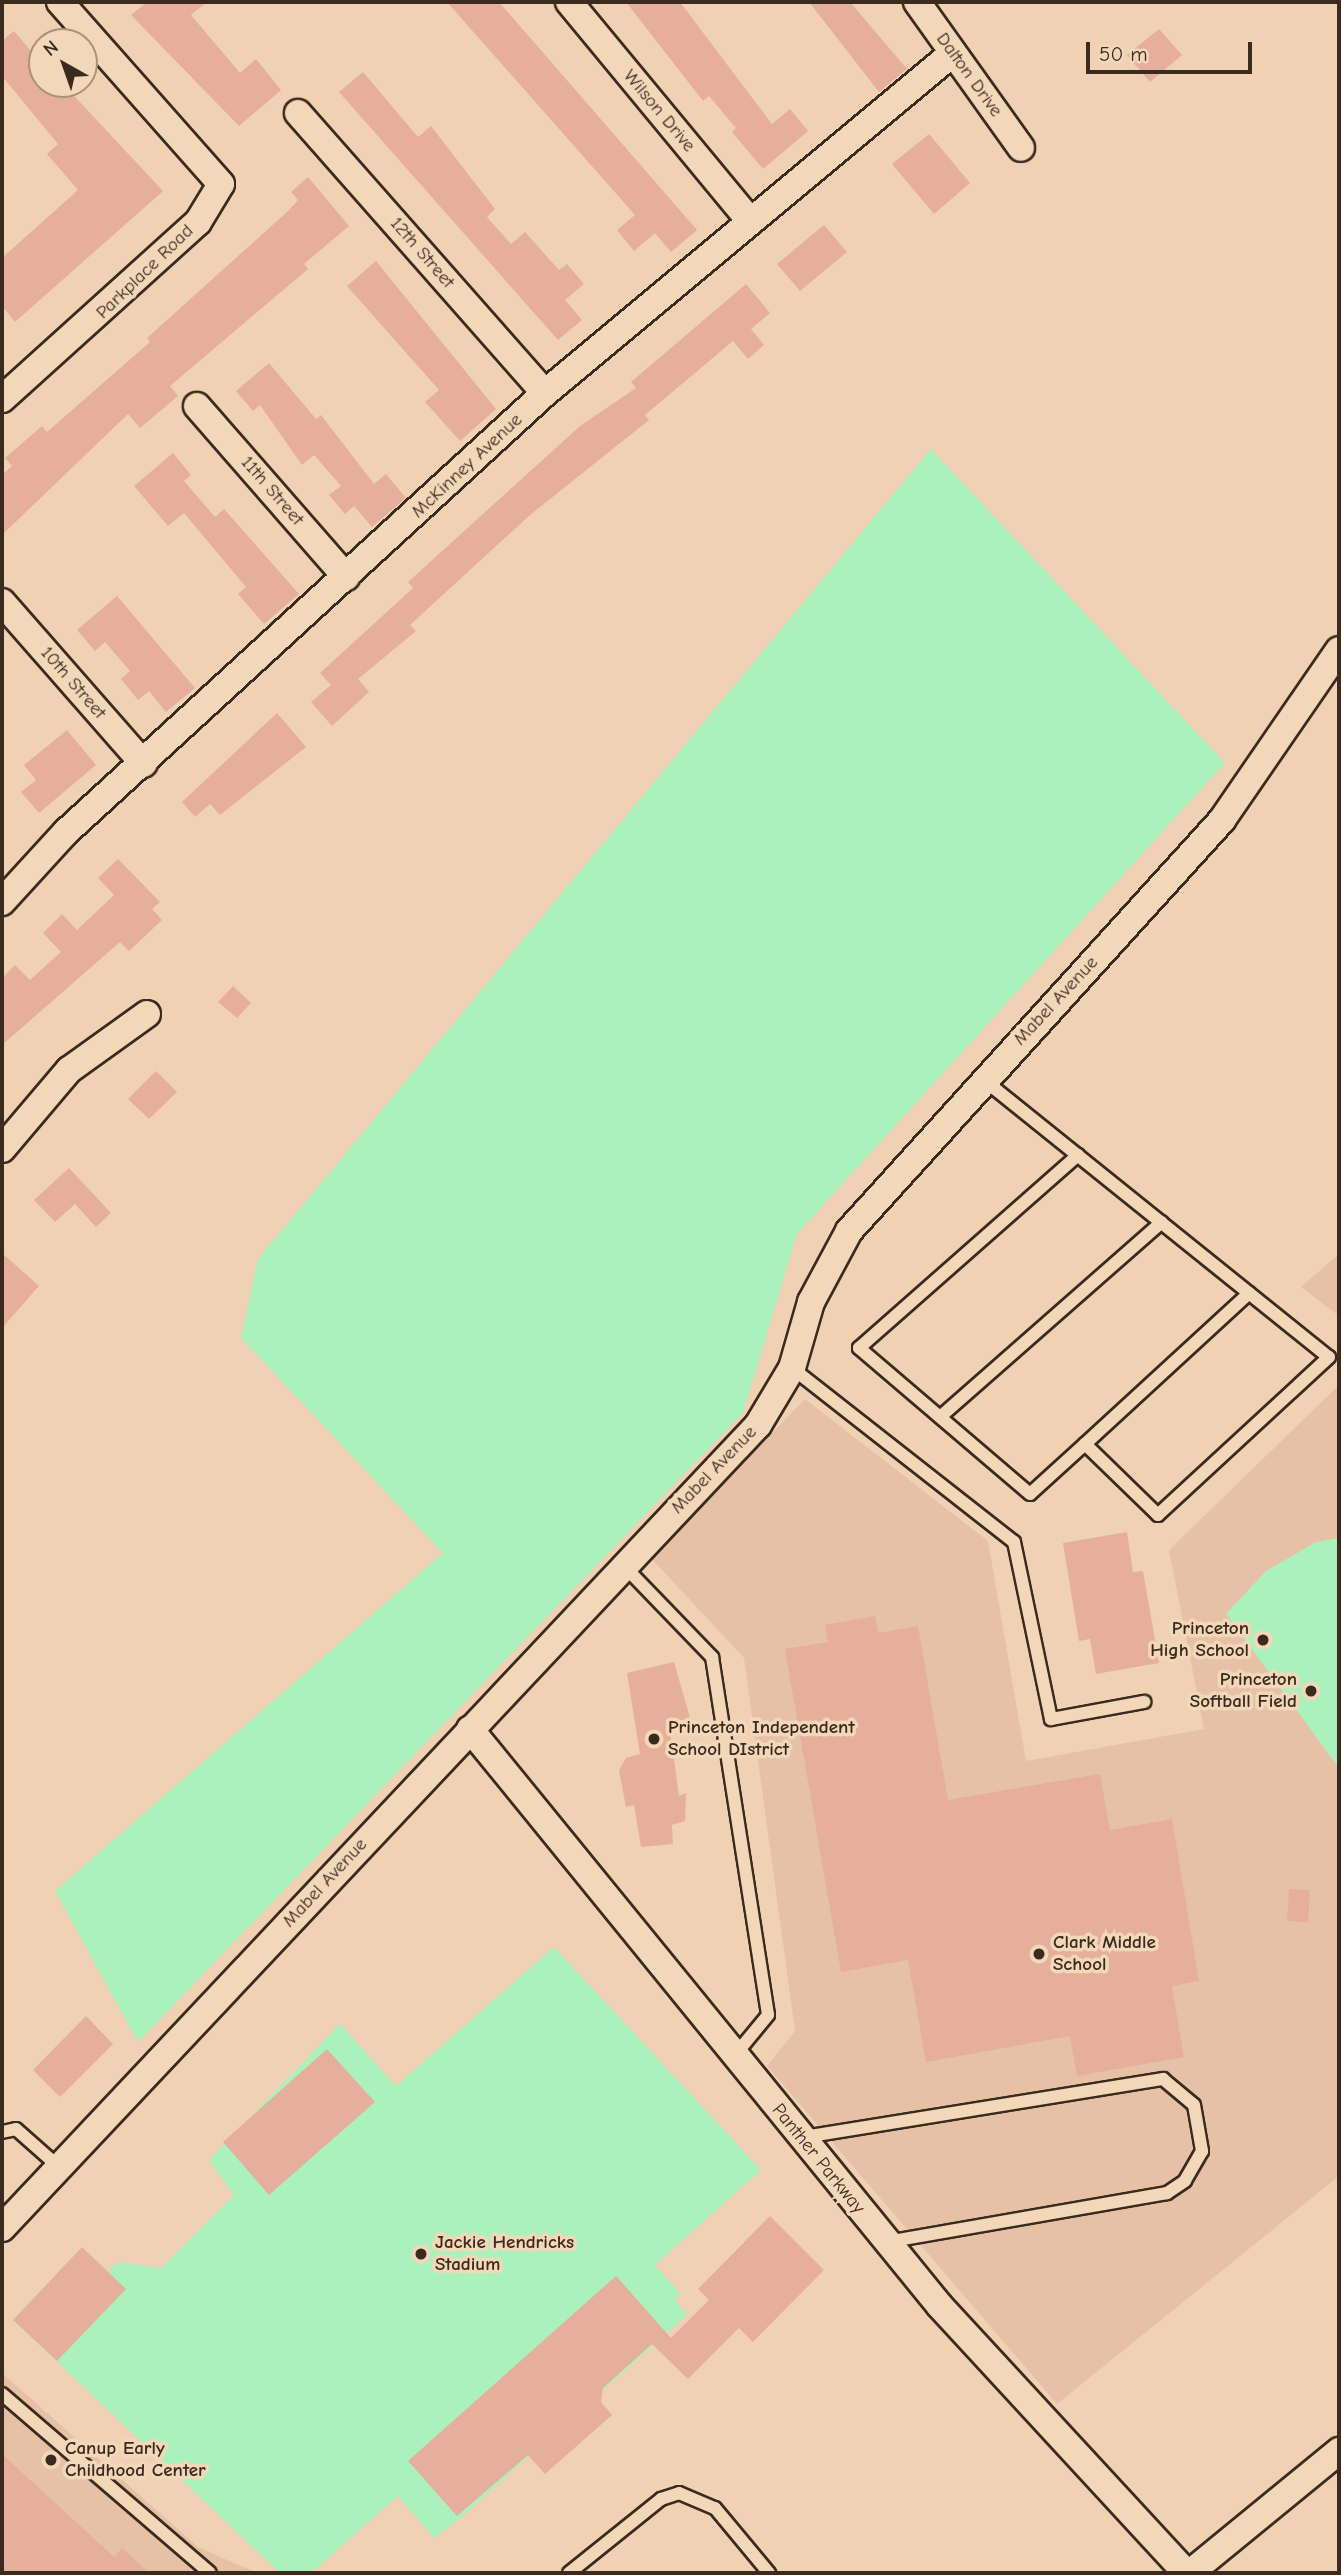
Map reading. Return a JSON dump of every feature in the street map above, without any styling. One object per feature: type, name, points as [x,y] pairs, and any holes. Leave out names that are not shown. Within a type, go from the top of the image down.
[{"type":"street","name":"Parkplace Road","points":[[2,399],[198,222],[221,184],[60,2]]},
{"type":"street","name":"Wilson Drive","points":[[569,2],[750,221]]},
{"type":"street","name":"Dalton Drive","points":[[917,2],[1021,148]]},
{"type":"street","name":"McKinney Avenue","points":[[2,902],[66,832],[144,764],[545,393],[953,53]]},
{"type":"street","name":"12th Street","points":[[298,113],[545,393]]},
{"type":"street","name":"11th Street","points":[[197,406],[346,577]]},
{"type":"street","name":"10th Street","points":[[2,602],[144,764]]},
{"type":"street","name":"Mabel Avenue","points":[[2,2228],[622,1565],[758,1425],[792,1368],[811,1302],[849,1231],[984,1079],[1222,820],[1339,650]]},
{"type":"street","points":[[2,1149],[69,1070],[147,1014]]},
{"type":"street","name":"Panther Parkway","points":[[470,1728],[887,2242],[1061,2443],[1188,2573]]},
{"type":"street","points":[[1188,2573],[1339,2451]]},
{"type":"lane","points":[[984,1079],[1329,1357],[1158,1515],[1085,1444]]},
{"type":"lane","points":[[1078,1155],[859,1348],[1030,1494],[1250,1293]]},
{"type":"lane","points":[[940,1417],[1162,1223]]},
{"type":"lane","points":[[792,1368],[1014,1542],[1051,1718],[1144,1702]]},
{"type":"lane","points":[[622,1565],[712,1657],[768,2015],[735,2055]]},
{"type":"lane","points":[[800,2138],[1163,2078],[1194,2105],[1202,2151],[1185,2181],[1167,2193],[887,2242]]},
{"type":"lane","points":[[2,2132],[16,2129],[59,2167]]},
{"type":"lane","points":[[2,2394],[210,2573]]},
{"type":"lane","points":[[569,2573],[661,2499],[679,2493],[715,2508],[769,2573]]},
{"type":"shaded area","points":[[1339,1254],[1339,1316],[1301,1287]]},
{"type":"shaded area","name":"Clark Middle School","points":[[1339,1385],[1339,2176],[1057,2404],[767,2066],[795,2031],[744,1658],[651,1558],[805,1399],[988,1541],[1026,1761],[1204,1729],[1169,1550]]},
{"type":"shaded area","name":"Canup Early Childhood Center","points":[[2,2373],[198,2547],[257,2573],[2,2573]]},
{"type":"green space","points":[[931,449],[1225,763],[797,1234],[743,1413],[138,2042],[55,1891],[443,1553],[241,1338],[258,1259]]},
{"type":"green space","name":"Princeton Softball Field","points":[[1339,1538],[1339,1768],[1226,1614],[1266,1571],[1316,1542]]},
{"type":"green space","name":"Jackie Hendricks Stadium","points":[[554,1947],[761,2170],[655,2265],[681,2294],[675,2300],[687,2315],[458,2520],[434,2538],[398,2496],[311,2573],[280,2573],[13,2320],[82,2247],[108,2272],[118,2262],[161,2268],[234,2195],[209,2160],[340,2024],[396,2086]]},
{"type":"building","points":[[147,2],[207,2],[191,15],[240,73],[256,59],[281,90],[239,126],[131,15]]},
{"type":"building","points":[[447,2],[499,2],[697,230],[671,252],[655,233],[634,251],[617,230],[635,215]]},
{"type":"building","points":[[626,2],[680,2],[772,124],[790,109],[808,131],[763,169],[732,132],[736,128],[709,96],[703,101]]},
{"type":"building","points":[[809,2],[850,2],[907,69],[879,92]]},
{"type":"building","points":[[1159,29],[1182,55],[1150,82],[1127,55]]},
{"type":"building","points":[[14,31],[28,48],[28,98],[76,98],[163,191],[15,322],[2,306],[2,258],[78,190],[47,154],[58,144],[2,76],[2,41]]},
{"type":"building","points":[[363,72],[418,137],[431,126],[495,209],[487,217],[511,244],[525,232],[559,270],[567,264],[584,284],[565,300],[582,320],[558,340],[339,92]]},
{"type":"building","points":[[929,134],[970,183],[934,214],[892,164]]},
{"type":"building","points":[[308,177],[349,226],[304,264],[308,269],[170,386],[178,396],[140,428],[128,414],[2,535],[2,475],[12,466],[5,458],[42,426],[47,432],[150,342],[147,338],[287,212],[298,200],[291,192]]},
{"type":"building","points":[[824,225],[847,252],[800,291],[777,264]]},
{"type":"building","points":[[376,261],[496,409],[460,441],[425,402],[439,390],[347,286]]},
{"type":"building","points":[[746,284],[770,313],[751,329],[764,345],[748,359],[733,341],[645,415],[649,420],[530,515],[410,625],[416,631],[358,679],[369,692],[332,726],[311,702],[331,685],[320,673],[413,588],[408,582],[580,426],[636,388],[631,382]]},
{"type":"building","points":[[269,363],[316,419],[321,415],[374,484],[386,474],[406,498],[372,527],[354,506],[345,514],[329,495],[341,486],[314,455],[302,465],[260,405],[253,411],[236,391]]},
{"type":"building","points":[[173,453],[191,475],[184,481],[215,517],[224,509],[299,594],[264,624],[238,594],[246,587],[184,513],[168,526],[134,486]]},
{"type":"building","points":[[117,596],[195,688],[166,712],[149,691],[138,700],[121,679],[130,671],[105,642],[95,651],[77,630]]},
{"type":"building","points":[[277,713],[306,747],[220,815],[210,804],[195,817],[182,802]]},
{"type":"building","points":[[67,730],[96,765],[39,813],[21,792],[36,780],[24,765]]},
{"type":"building","points":[[118,859],[160,902],[152,909],[162,920],[129,951],[120,942],[2,1045],[2,978],[15,965],[30,980],[61,952],[43,933],[62,914],[77,930],[114,895],[98,878]]},
{"type":"building","points":[[233,986],[251,1003],[237,1018],[218,1002]]},
{"type":"building","points":[[156,1071],[177,1092],[149,1119],[128,1099]]},
{"type":"building","points":[[69,1168],[111,1213],[96,1227],[75,1204],[55,1222],[34,1200]]},
{"type":"building","points":[[2,1253],[39,1286],[2,1328]]},
{"type":"building","points":[[1127,1532],[1133,1572],[1143,1571],[1159,1663],[1096,1674],[1090,1639],[1079,1641],[1063,1543]]},
{"type":"building","points":[[875,1616],[878,1633],[918,1626],[948,1800],[1100,1774],[1110,1830],[1172,1819],[1199,1981],[1172,1986],[1184,2057],[1077,2076],[1070,2036],[926,2062],[908,1960],[841,1972],[785,1649],[828,1642],[825,1625]]},
{"type":"building","name":"Princeton Independent School DIstrict","points":[[674,1662],[690,1718],[669,1723],[679,1796],[686,1793],[685,1821],[672,1825],[673,1844],[641,1847],[634,1805],[626,1807],[619,1770],[626,1758],[640,1754],[627,1673]]},
{"type":"building","points":[[1289,1889],[1310,1890],[1308,1922],[1287,1921]]},
{"type":"building","points":[[86,2016],[113,2044],[60,2097],[33,2070]]},
{"type":"building","points":[[327,2049],[375,2102],[269,2195],[223,2142]]},
{"type":"building","points":[[770,2216],[824,2270],[753,2342],[739,2328],[688,2379],[652,2344],[603,2388],[601,2402],[612,2415],[545,2474],[528,2455],[457,2516],[408,2461],[616,2276],[671,2338],[709,2300],[698,2289]]},
{"type":"building","points":[[82,2247],[126,2289],[57,2361],[13,2320]]},
{"type":"building","points":[[2,2454],[114,2557],[122,2548],[149,2573],[2,2573]]},
{"type":"place","name":"Princeton High School","points":[[1263,1640]]},
{"type":"place","name":"Princeton Softball Field","points":[[1311,1691]]},
{"type":"place","name":"Princeton Independent School DIstrict","points":[[654,1739]]},
{"type":"place","name":"Clark Middle School","points":[[1039,1954]]},
{"type":"place","name":"Jackie Hendricks Stadium","points":[[421,2254]]},
{"type":"place","name":"Canup Early Childhood Center","points":[[51,2460]]}]
